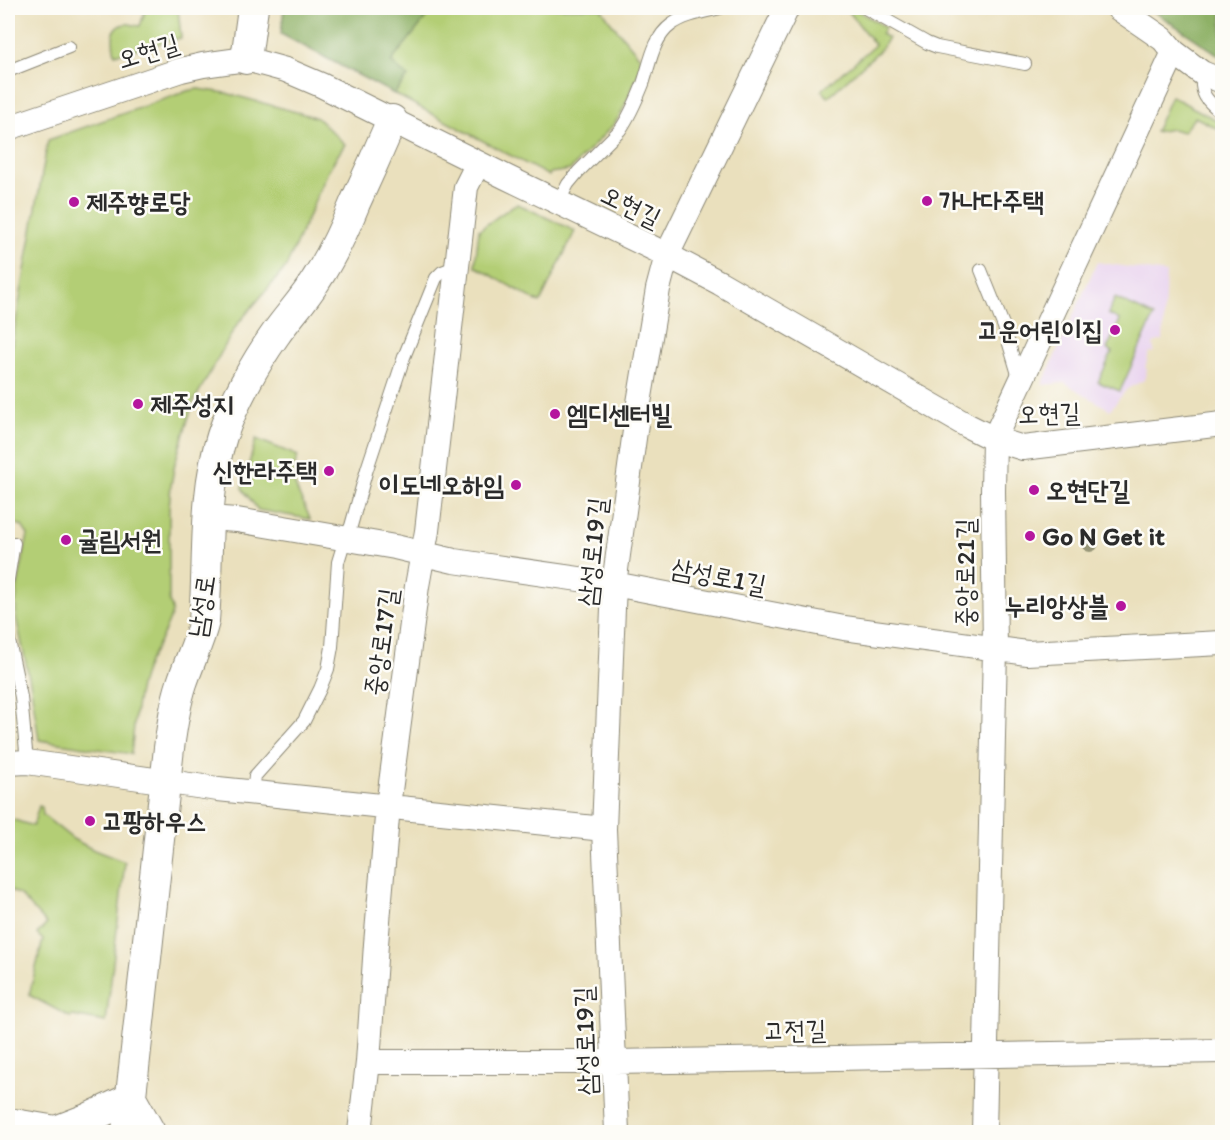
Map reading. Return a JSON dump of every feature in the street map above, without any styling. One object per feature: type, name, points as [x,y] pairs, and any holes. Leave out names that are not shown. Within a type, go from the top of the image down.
[{"type":"street","points":[[246,59],[253,8]]},
{"type":"street","name":"삼성로19길","points":[[617,1132],[604,829],[614,585],[638,409],[658,289],[667,255],[787,8]]},
{"type":"street","points":[[1118,8],[1163,39],[1174,52],[1212,77]]},
{"type":"street","name":"중앙로21길","points":[[984,1132],[995,649],[994,439],[1174,52]]},
{"type":"street","name":"오현길","points":[[8,128],[181,70],[246,59],[286,70],[321,85],[667,255],[994,439],[1023,448],[1222,424]]},
{"type":"street","name":"남성로","points":[[127,1132],[175,706],[204,621],[210,486],[214,464],[230,416],[256,365],[275,335],[307,294],[329,258],[392,120]]},
{"type":"street","name":"중앙로17길","points":[[360,1132],[368,1062],[375,944],[388,806],[427,531],[466,187],[477,163]]},
{"type":"street","name":"삼성로1길","points":[[208,518],[237,520],[395,547],[454,561],[614,585],[844,628],[995,649],[1028,653],[1222,643]]},
{"type":"street","points":[[17,763],[253,793],[604,829]]},
{"type":"street","name":"고전길","points":[[368,1062],[614,1062],[1222,1051]]},
{"type":"street","points":[[8,1123],[56,1131],[131,1098],[150,1132]]},
{"type":"lane","points":[[558,203],[568,184],[578,172],[625,123],[664,31],[677,21],[720,8]]},
{"type":"lane","points":[[865,8],[938,47],[1026,64]]},
{"type":"lane","points":[[8,71],[69,47]]},
{"type":"lane","points":[[1212,77],[1200,88],[1207,101],[1222,113]]},
{"type":"lane","points":[[253,793],[255,776],[304,721],[320,689],[332,647],[338,562],[367,469],[404,357],[426,300],[436,278],[442,272],[457,266]]},
{"type":"lane","points":[[981,270],[1004,327],[1020,382]]},
{"type":"lane","points":[[8,579],[14,543]]},
{"type":"lane","points":[[8,636],[21,697],[17,763]]},
{"type":"shaded area","name":"고운어린이집","points":[[1097,262],[1166,273],[1163,340],[1153,343],[1154,352],[1149,353],[1144,380],[1127,389],[1110,410],[1065,383],[1042,385]]},
{"type":"green space","points":[[178,8],[181,38],[115,54],[113,36],[116,28],[127,24],[140,26],[145,11]]},
{"type":"green space","points":[[284,8],[601,8],[640,57],[641,68],[615,123],[570,170],[550,173],[549,176],[282,34]]},
{"type":"green space","points":[[284,8],[434,8],[391,62],[408,77],[394,94],[281,34]]},
{"type":"green space","points":[[846,8],[853,8],[885,27],[881,34],[888,38],[880,50],[828,97],[822,90],[875,45]]},
{"type":"green space","points":[[1149,8],[1222,8],[1222,57]]},
{"type":"green space","name":"제주성지","points":[[198,89],[226,93],[317,118],[345,144],[329,169],[286,267],[236,326],[193,403],[175,463],[171,485],[169,602],[172,610],[169,622],[144,672],[136,706],[131,754],[39,740],[31,687],[16,617],[18,584],[28,535],[22,526],[8,520],[8,366],[48,140]]},
{"type":"green space","points":[[1171,96],[1222,123],[1222,131],[1195,117],[1183,132],[1172,129],[1155,132]]},
{"type":"green space","points":[[518,204],[575,231],[540,303],[475,266],[479,230]]},
{"type":"green space","points":[[1115,298],[1154,316],[1120,391],[1098,382],[1112,352],[1107,349],[1120,320],[1108,314]]},
{"type":"green space","points":[[256,439],[298,456],[293,476],[294,482],[310,519],[258,510],[242,488]]},
{"type":"green space","points":[[39,806],[42,807],[43,815],[73,839],[125,862],[106,1022],[70,1017],[29,995],[43,940],[37,934],[47,924],[20,895],[8,889],[8,818],[33,826]]},
{"type":"place","name":"가나다주택","points":[[927,201]]},
{"type":"place","name":"제주향로당","points":[[74,202]]},
{"type":"place","name":"고운어린이집","points":[[1115,330]]},
{"type":"place","name":"제주성지","points":[[138,404]]},
{"type":"place","name":"엠디센터빌","points":[[555,414]]},
{"type":"place","name":"신한라주택","points":[[329,471]]},
{"type":"place","name":"이도네오하임","points":[[516,485]]},
{"type":"place","name":"오현단길","points":[[1034,490]]},
{"type":"place","name":"Go N Get it","points":[[1030,536]]},
{"type":"place","name":"귤림서원","points":[[66,540]]},
{"type":"place","name":"누리앙상블","points":[[1121,606]]},
{"type":"place","name":"고팡하우스","points":[[90,821]]}]
